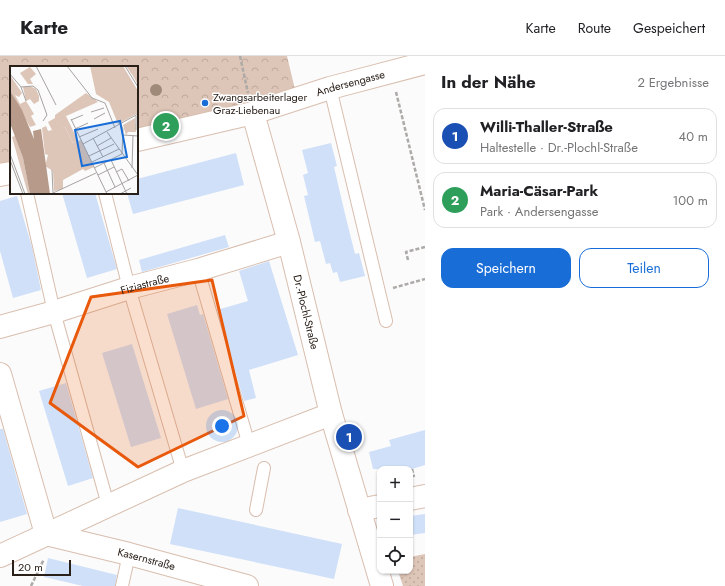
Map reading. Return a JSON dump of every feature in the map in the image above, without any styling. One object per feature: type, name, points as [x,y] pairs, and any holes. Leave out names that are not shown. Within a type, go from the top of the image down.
[{"type":"street","name":"Andersengasse","points":[[138,140],[253,112],[330,88],[425,63]]},
{"type":"street","name":"Dr.-Plochl-Straße","points":[[253,112],[289,242],[331,414],[380,586]]},
{"type":"street","points":[[0,175],[10,173]]},
{"type":"street","name":"Fiziastraße","points":[[0,327],[289,242]]},
{"type":"street","points":[[2,386],[46,534]]},
{"type":"street","points":[[0,556],[183,471],[331,414]]},
{"type":"street","points":[[413,498],[425,496]]},
{"type":"street","points":[[359,510],[377,507]]},
{"type":"street","name":"Kasernstraße","points":[[46,534],[129,554],[247,586]]},
{"type":"lane","points":[[330,88],[386,321]]},
{"type":"lane","points":[[27,194],[54,312],[108,505]]},
{"type":"lane","points":[[105,194],[129,288],[183,471]]},
{"type":"lane","points":[[198,270],[249,445]]},
{"type":"lane","points":[[256,510],[264,468]]},
{"type":"lane","points":[[122,586],[129,554]]},
{"type":"path","points":[[240,56],[253,112]]},
{"type":"path","points":[[391,72],[425,210]]},
{"type":"path","points":[[408,260],[406,252],[425,247]]},
{"type":"path","points":[[379,291],[425,280]]},
{"type":"path","points":[[413,473],[414,477]]},
{"type":"highlighted area","points":[[212,280],[244,416],[138,467],[50,403],[91,297]]},
{"type":"green space","points":[[0,56],[287,56],[297,98],[138,140],[138,66],[10,66],[10,173],[0,175]]},
{"type":"green space","points":[[425,554],[425,586],[403,586],[399,574],[413,574],[413,556]]},
{"type":"building","points":[[331,143],[337,166],[334,167],[355,254],[359,253],[365,276],[340,282],[337,272],[333,273],[330,263],[326,264],[320,241],[315,242],[304,196],[308,195],[303,175],[308,173],[302,150]]},
{"type":"building","points":[[236,153],[244,185],[133,214],[127,194],[138,194],[138,179]]},
{"type":"building","points":[[62,194],[95,194],[117,269],[87,278]]},
{"type":"building","points":[[17,196],[32,247],[41,290],[13,298],[0,251],[0,201]]},
{"type":"building","points":[[225,235],[229,247],[142,272],[139,260]]},
{"type":"building","points":[[269,261],[298,355],[249,370],[256,398],[244,401],[217,310],[248,301],[239,271]]},
{"type":"building","points":[[197,305],[200,315],[203,314],[228,399],[196,409],[167,314]]},
{"type":"building","points":[[132,344],[161,438],[131,447],[102,353]]},
{"type":"building","points":[[66,383],[93,478],[68,486],[39,391]]},
{"type":"building","points":[[0,429],[3,429],[27,514],[0,522]]},
{"type":"building","points":[[425,430],[425,465],[413,469],[413,466],[377,466],[377,469],[373,469],[369,452],[391,446],[389,440]]},
{"type":"building","points":[[178,508],[342,544],[334,579],[170,544]]},
{"type":"building","points":[[425,514],[425,533],[413,535],[413,516]]},
{"type":"building","points":[[48,558],[117,575],[115,586],[83,586],[44,577]]},
{"type":"place","name":"Zwangsarbeiterlager Graz-Liebenau","points":[[205,103]]},
{"type":"place","name":"Maria-Cäsar-Park","points":[[166,126]]},
{"type":"place","name":"Willi-Thaller-Straße","points":[[349,437]]}]
